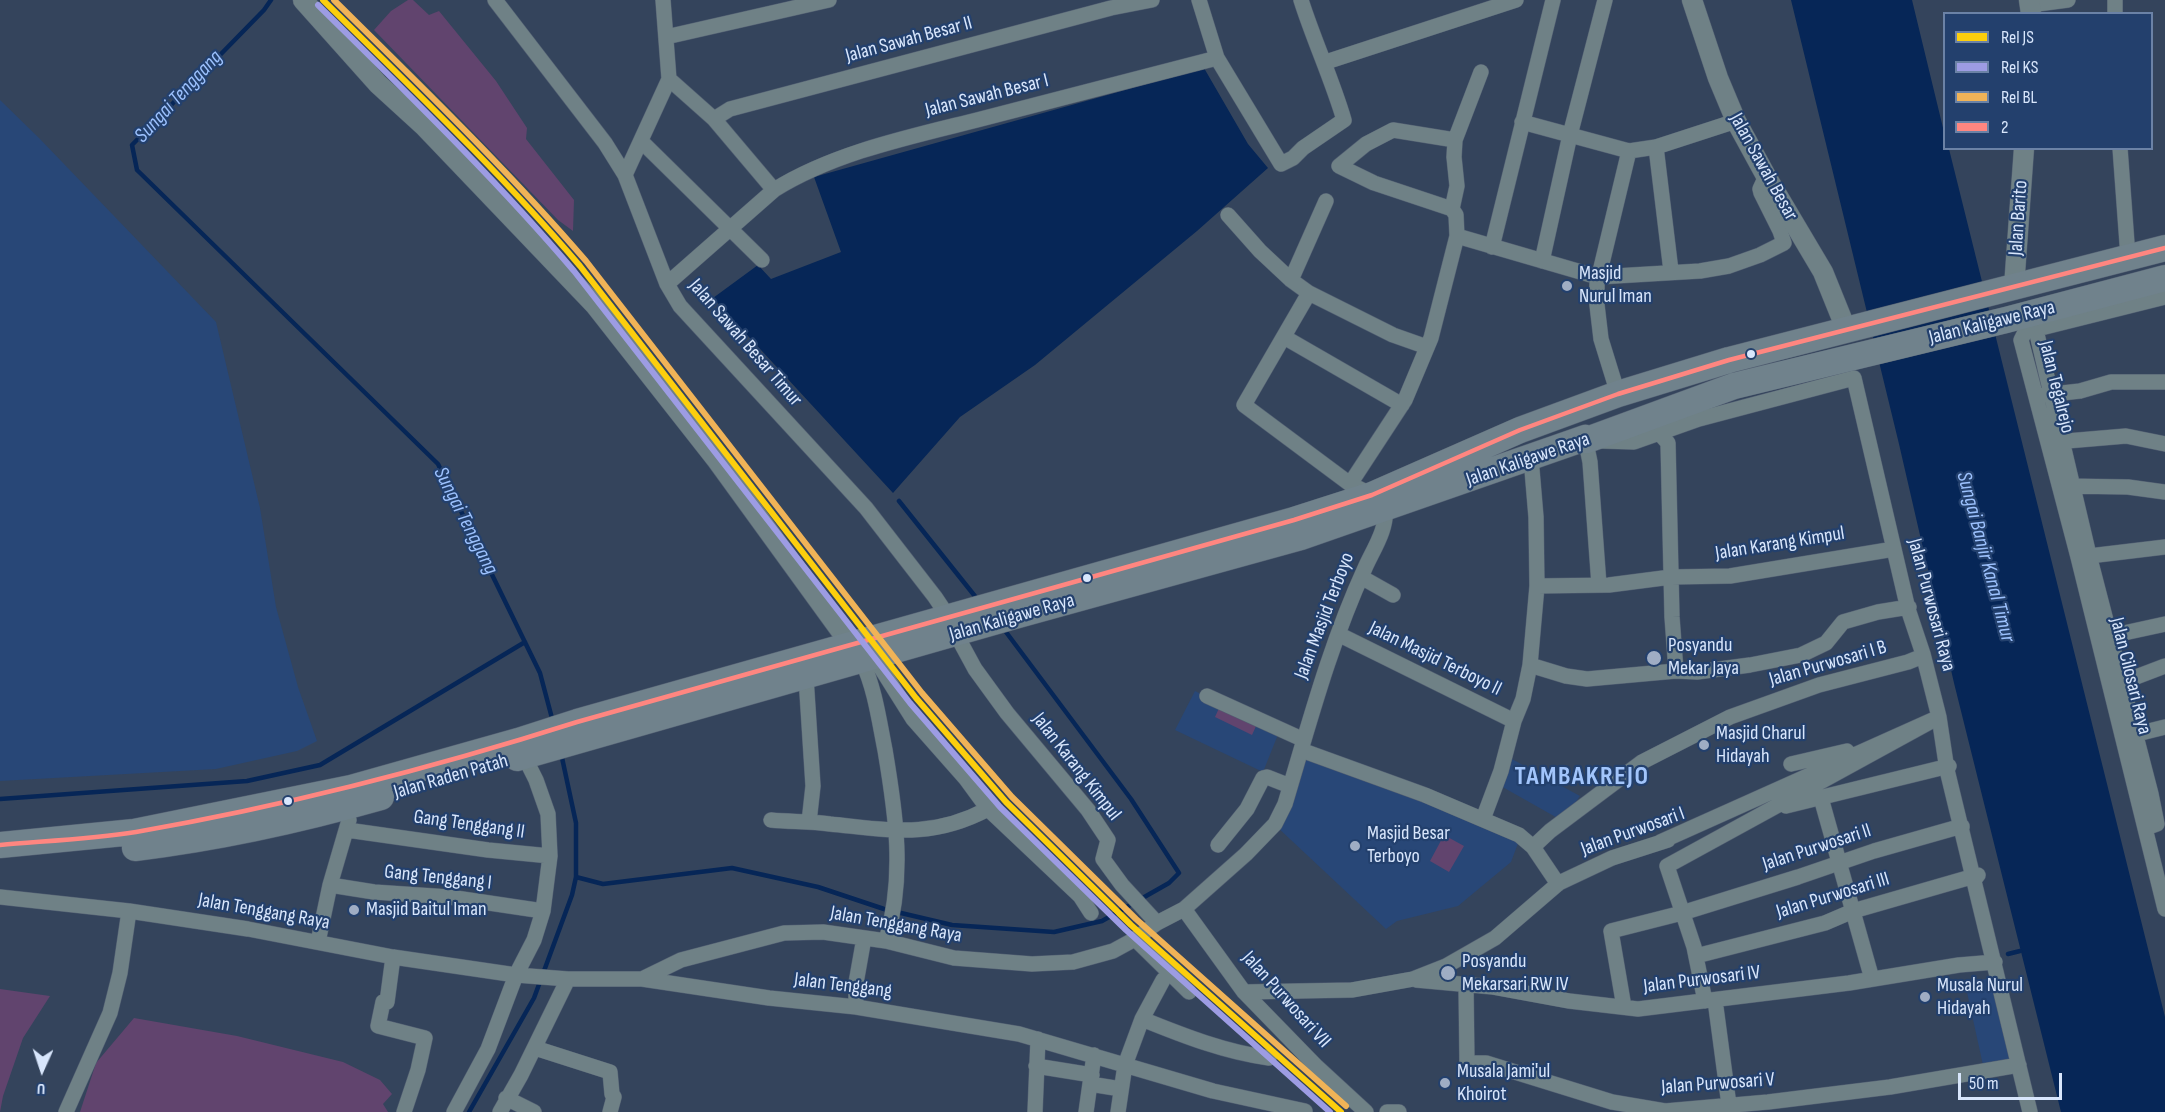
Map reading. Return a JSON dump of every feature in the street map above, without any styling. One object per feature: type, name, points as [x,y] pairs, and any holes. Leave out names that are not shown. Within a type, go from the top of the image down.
[{"type":"highway","name":"Jalan Kaligawe Raya","points":[[1369,496],[1520,430],[1618,394],[1729,360],[2165,248]]},
{"type":"highway","name":"Jalan Kaligawe Raya","points":[[871,659],[976,618],[1369,496],[1531,458],[1734,386],[2006,320],[2165,278]]},
{"type":"highway","name":"Jalan Kaligawe Raya","points":[[871,659],[976,618]]},
{"type":"highway","name":"Jalan Raden Patah","points":[[656,710],[806,677],[871,659]]},
{"type":"highway","name":"Jalan Raden Patah","points":[[0,859],[134,848],[195,840],[350,808],[580,731],[656,710],[871,659]]},
{"type":"highway","name":"Jalan Raden Patah","points":[[0,845],[350,808]]},
{"type":"street","points":[[303,0],[378,84],[424,126],[594,305],[871,659],[913,719],[966,779],[988,809],[1080,896],[1091,913]]},
{"type":"street","name":"Jalan Sawah Besar Timur","points":[[495,0],[606,143],[625,175],[667,284],[680,306],[866,508],[935,597],[976,618]]},
{"type":"street","points":[[625,175],[669,79],[663,0]]},
{"type":"street","points":[[666,37],[829,0]]},
{"type":"street","name":"Jalan Sawah Besar II","points":[[714,119],[730,109],[1111,8],[1152,0]]},
{"type":"street","points":[[1199,0],[1217,58],[1281,164],[1343,122],[1326,62],[1301,0]]},
{"type":"street","points":[[1326,62],[1516,0]]},
{"type":"street","points":[[1492,247],[1553,0]]},
{"type":"street","points":[[1542,261],[1570,135],[1605,0]]},
{"type":"street","name":"Jalan Sawah Besar","points":[[1692,0],[1718,78],[1736,121],[1856,327]]},
{"type":"street","points":[[2030,6],[2068,0]]},
{"type":"street","name":"Jalan Sawah Besar I","points":[[667,284],[774,190],[831,161],[914,136],[1217,58]]},
{"type":"street","points":[[1452,209],[1457,186],[1455,140],[1481,72]]},
{"type":"street","points":[[669,79],[714,119],[774,190]]},
{"type":"street","points":[[1522,122],[1629,151],[1656,147],[1736,121]]},
{"type":"street","points":[[1309,293],[1244,405],[1369,496],[1402,405],[1428,347],[1457,236],[1456,212],[1374,183],[1339,165],[1365,144],[1393,130],[1455,140]]},
{"type":"street","points":[[640,141],[762,260]]},
{"type":"street","points":[[1656,147],[1671,271]]},
{"type":"street","name":"Jalan Barito","points":[[2007,289],[2024,150]]},
{"type":"street","points":[[2120,150],[2128,257]]},
{"type":"street","points":[[1618,394],[1601,339],[1597,305],[1598,277],[1629,151]]},
{"type":"street","points":[[1457,236],[1598,277],[1700,271],[1729,266],[1760,255],[1784,243],[1761,193],[1760,189],[1766,176]]},
{"type":"street","points":[[1291,280],[1326,201]]},
{"type":"street","points":[[1228,215],[1260,251],[1291,280],[1309,293],[1393,335],[1428,347]]},
{"type":"street","name":"Jalan Tegalrejo","points":[[2084,556],[2044,395],[2021,340],[2025,332],[2165,297]]},
{"type":"street","points":[[1284,337],[1402,405]]},
{"type":"street","name":"Jalan Purwosari Raya","points":[[1586,439],[1634,442],[1699,419],[1854,378],[1908,609],[1939,717],[1947,770],[2030,1112]]},
{"type":"street","points":[[2044,395],[2080,391],[2111,382],[2165,382]]},
{"type":"street","points":[[1660,434],[1668,443],[1676,671]]},
{"type":"street","points":[[2056,442],[2126,436],[2165,444]]},
{"type":"street","points":[[1586,439],[1590,462],[1599,585]]},
{"type":"street","name":"Jalan Masjid Terboyo II","points":[[1483,819],[1501,771],[1514,721],[1523,699],[1530,664],[1537,586],[1536,517],[1531,458]]},
{"type":"street","points":[[2067,487],[2128,488],[2165,492]]},
{"type":"street","name":"Jalan Masjid Terboyo","points":[[1154,925],[1184,909],[1246,854],[1275,824],[1285,804],[1325,666],[1386,522],[1369,496]]},
{"type":"street","points":[[2084,556],[2165,547]]},
{"type":"street","name":"Jalan Karang Kimpul","points":[[1537,586],[1609,585],[1671,577],[1730,576],[1894,549]]},
{"type":"street","name":"Jalan Cilosari Raya","points":[[2084,556],[2130,736],[2151,794],[2146,828],[2161,878],[2165,909]]},
{"type":"street","points":[[1361,577],[1393,595]]},
{"type":"street","points":[[1530,664],[1566,676],[1587,679],[1676,671],[1696,672],[1750,665],[1801,655],[1826,643],[1842,622],[1878,612],[1909,607],[1908,609]]},
{"type":"street","name":"Jalan Karang Kimpul","points":[[976,618],[975,669],[1007,713],[1088,810],[1108,840],[1103,858],[1154,925]]},
{"type":"street","points":[[2104,638],[2165,624]]},
{"type":"street","name":"Jalan Masjid Terboyo II","points":[[1338,634],[1514,721]]},
{"type":"street","name":"Jalan Purwosari I B","points":[[1533,847],[1550,831],[1642,762],[1731,717],[1819,685],[1923,656]]},
{"type":"street","points":[[871,659],[897,831],[897,890],[886,941]]},
{"type":"street","points":[[2116,684],[2165,666]]},
{"type":"street","points":[[806,677],[813,786],[809,822]]},
{"type":"street","points":[[1207,696],[1302,745],[1519,835],[1533,847],[1558,884]]},
{"type":"street","points":[[1791,764],[1909,735],[1939,717]]},
{"type":"street","points":[[1660,842],[1939,717]]},
{"type":"street","points":[[1729,1105],[1696,956],[1666,866],[1939,717]]},
{"type":"street","points":[[2130,736],[2165,727]]},
{"type":"street","points":[[454,1112],[488,1049],[534,940],[543,911],[550,856],[548,810],[522,751]]},
{"type":"street","name":"Jalan Purwosari I","points":[[1244,992],[1352,990],[1413,979],[1446,966],[1495,938],[1558,884],[1612,858],[1766,811],[1949,766],[1947,770]]},
{"type":"street","points":[[1218,845],[1247,809],[1263,778],[1267,777],[1290,786]]},
{"type":"street","points":[[1821,798],[1872,976]]},
{"type":"street","points":[[318,942],[350,808]]},
{"type":"street","name":"Gang Tenggang II","points":[[350,808],[488,850],[550,856]]},
{"type":"street","points":[[771,820],[897,831],[925,830],[969,819],[988,809]]},
{"type":"street","name":"Jalan Purwosari II","points":[[1623,1003],[1611,931],[1682,913],[1874,851],[1962,826],[1962,828]]},
{"type":"street","name":"Jalan Purwosari III","points":[[1696,956],[1825,923],[1853,911],[1978,875],[1975,879]]},
{"type":"street","name":"Gang Tenggang I","points":[[330,885],[375,892],[449,897],[543,911]]},
{"type":"street","name":"Jalan Tenggang Raya","points":[[0,897],[129,910],[393,957],[518,975],[564,979],[642,979],[681,960],[784,933],[823,932],[886,941],[954,958],[1032,964],[1073,962],[1113,951],[1154,925]]},
{"type":"street","name":"Jalan Purwosari VII","points":[[1184,909],[1244,992],[1366,1112]]},
{"type":"street","points":[[66,1112],[110,1013],[120,973],[129,910]]},
{"type":"street","points":[[856,1007],[856,983],[864,938]]},
{"type":"street","points":[[1135,939],[1189,992]]},
{"type":"street","points":[[393,957],[387,1002],[383,1002],[378,1026],[425,1038],[418,1070],[404,1112]]},
{"type":"street","name":"Jalan Purwosari IV","points":[[1413,979],[1492,987],[1569,1001],[1623,1003],[1638,1009],[1872,976],[1995,962]]},
{"type":"street","points":[[534,1112],[503,1105],[535,1048],[564,979]]},
{"type":"street","name":"Jalan Tenggang","points":[[642,979],[769,998],[856,1007],[1019,1034],[1213,1091],[1305,1111]]},
{"type":"street","points":[[1118,1112],[1125,1065],[1142,1019],[1163,980]]},
{"type":"street","name":"Jalan Purwosari V","points":[[1466,985],[1467,1063],[1486,1063],[1631,1106],[1665,1111],[1890,1087],[2019,1065]]},
{"type":"street","points":[[1142,1019],[1234,1053],[1269,1058]]},
{"type":"street","points":[[1035,1112],[1038,1039]]},
{"type":"street","points":[[535,1048],[610,1072],[614,1097],[610,1112]]},
{"type":"street","points":[[1086,1112],[1094,1055]]},
{"type":"street","points":[[1036,1066],[1121,1089]]},
{"type":"street","points":[[1387,1112],[1399,1112]]},
{"type":"shaded area","points":[[408,0],[413,0],[429,15],[439,11],[496,81],[527,128],[526,139],[574,200],[573,231],[558,220],[374,30],[391,11]]},
{"type":"shaded area","points":[[0,100],[216,322],[260,508],[276,607],[298,687],[317,741],[297,751],[216,769],[0,781]]},
{"type":"shaded area","points":[[1195,691],[1279,732],[1263,772],[1175,730]]},
{"type":"shaded area","points":[[1220,706],[1257,724],[1252,735],[1215,717]]},
{"type":"shaded area","points":[[1303,752],[1520,838],[1511,862],[1458,906],[1397,921],[1386,929],[1275,825]]},
{"type":"shaded area","points":[[1510,758],[1580,796],[1565,817],[1561,820],[1499,785]]},
{"type":"shaded area","points":[[1444,835],[1464,846],[1449,872],[1430,861]]},
{"type":"shaded area","points":[[2000,976],[2019,1058],[1983,1065],[1965,983]]},
{"type":"shaded area","points":[[0,989],[50,996],[23,1038],[3,1096],[0,1112]]},
{"type":"shaded area","points":[[134,1018],[237,1036],[343,1062],[380,1080],[392,1094],[383,1104],[388,1112],[80,1112],[96,1063]]},
{"type":"water","name":"Sungai Banjir Kanal Timur","points":[[1791,0],[1912,0],[1943,128],[1943,150],[1949,150],[2165,1017],[2165,1112],[2061,1112],[1954,683],[1899,444]]},
{"type":"water","points":[[1204,68],[1248,144],[1268,168],[1197,231],[1035,365],[960,417],[893,493],[713,298],[758,265],[771,279],[841,252],[814,177]]},
{"type":"waterway","name":"Sungai Tenggang","points":[[271,0],[264,10],[132,145],[137,170],[438,464],[540,673],[553,722]]},
{"type":"waterway","points":[[899,501],[978,600]]},
{"type":"waterway","points":[[576,877],[603,884],[732,868],[818,887],[884,909],[952,925],[1054,932],[1102,921],[1169,883],[1179,873],[1131,799],[1003,628]]},
{"type":"waterway","points":[[0,799],[247,781],[320,765],[525,642]]},
{"type":"waterway","name":"Sungai Tenggang","points":[[469,1112],[534,998],[572,895],[576,877],[576,823],[561,753]]},
{"type":"waterway","points":[[2008,954],[2020,951]]},
{"type":"rail line","name":"JS","points":[[323,0],[487,163],[580,266],[916,698],[1006,802],[1131,925],[1341,1112]]},
{"type":"rail line","name":"BL","points":[[334,0],[494,160],[586,261],[922,693],[1012,797],[1136,919],[1346,1106]]},
{"type":"rail line","name":"KS","points":[[318,5],[481,168],[574,271],[910,703],[1000,807],[1126,930],[1330,1112]]},
{"type":"transit line","name":"2","points":[[0,845],[136,832],[192,822],[303,798],[468,755],[577,722],[1294,520],[1372,495],[1520,430],[1618,394],[1729,360],[2165,248]]},
{"type":"place","name":"Masjid Nurul Iman","points":[[1567,286]]},
{"type":"place","name":"Posyandu Mekar Jaya","points":[[1654,658]]},
{"type":"place","name":"Masjid Charul Hidayah","points":[[1704,745]]},
{"type":"place","name":"Masjid Besar Terboyo","points":[[1355,846]]},
{"type":"place","name":"Masjid Baitul Iman","points":[[354,910]]},
{"type":"place","name":"Posyandu Mekarsari RW IV","points":[[1448,973]]},
{"type":"place","name":"Musala Nurul Hidayah","points":[[1925,997]]},
{"type":"place","name":"Musala Jami'ul Khoirot","points":[[1445,1083]]},
{"type":"district","name":"TAMBAKREJO","points":[[1582,777]]}]
